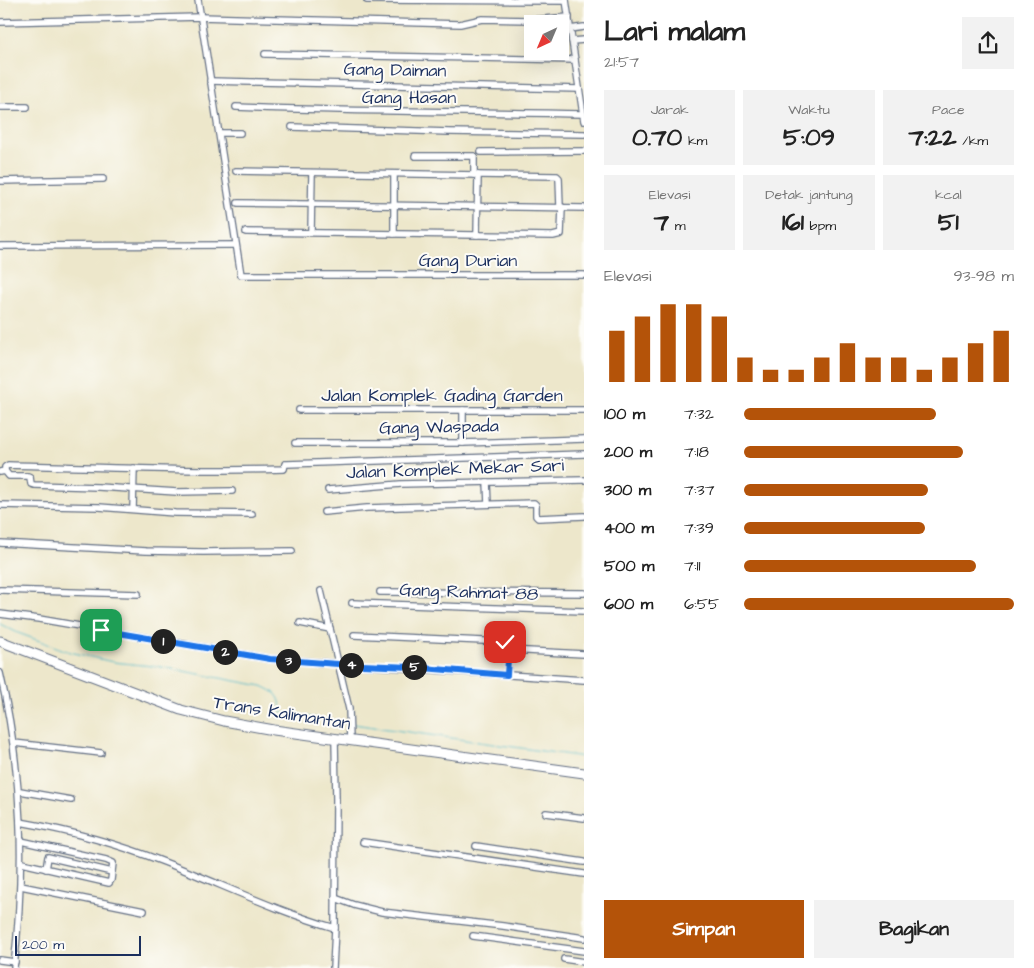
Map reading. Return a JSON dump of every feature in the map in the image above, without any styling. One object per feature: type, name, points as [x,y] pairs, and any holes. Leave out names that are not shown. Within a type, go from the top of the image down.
[{"type":"highway","name":"Trans Kalimantan","points":[[0,642],[194,714],[251,726],[584,773]]},
{"type":"highway","name":"Trans Kalimantan","points":[[571,770],[584,768]]},
{"type":"street","points":[[0,246],[236,245],[198,0]]},
{"type":"street","points":[[367,0],[566,0],[569,15]]},
{"type":"street","points":[[0,22],[200,17],[460,24],[482,20],[524,20]]},
{"type":"street","points":[[569,17],[575,60],[581,79],[579,89],[584,118]]},
{"type":"street","points":[[570,29],[584,27]]},
{"type":"street","points":[[572,41],[584,40]]},
{"type":"street","points":[[265,54],[575,60]]},
{"type":"street","name":"Gang Daiman","points":[[210,81],[579,89]]},
{"type":"street","points":[[0,107],[27,107]]},
{"type":"street","name":"Gang Hasan","points":[[236,107],[350,111],[498,112],[584,118]]},
{"type":"street","points":[[292,126],[414,131],[584,134]]},
{"type":"street","points":[[219,133],[240,133]]},
{"type":"street","points":[[481,152],[584,151]]},
{"type":"street","points":[[415,156],[474,156],[478,206],[477,235]]},
{"type":"street","points":[[236,171],[394,175],[557,176],[560,178],[561,232],[559,235],[246,232]]},
{"type":"street","points":[[311,232],[312,173]]},
{"type":"street","points":[[394,175],[394,234]]},
{"type":"street","points":[[0,181],[103,179]]},
{"type":"street","points":[[238,203],[584,208]]},
{"type":"street","name":"Gang Durian","points":[[236,245],[241,275],[584,275]]},
{"type":"street","name":"Jalan Komplek Gading Garden","points":[[299,410],[584,410]]},
{"type":"street","points":[[463,410],[463,443]]},
{"type":"street","name":"Gang Waspada","points":[[295,443],[463,443],[584,439]]},
{"type":"street","points":[[232,492],[177,492],[34,485],[31,484],[30,477],[28,476],[9,476],[2,471],[8,464],[134,468],[275,469],[284,468],[285,464],[584,454]]},
{"type":"street","points":[[132,510],[134,468]]},
{"type":"street","name":"Jalan Komplek Mekar Sari","points":[[328,490],[401,484],[584,480]]},
{"type":"street","points":[[488,482],[488,504]]},
{"type":"street","points":[[324,512],[367,508],[534,503],[538,518],[584,516]]},
{"type":"street","points":[[0,505],[99,507],[175,513],[252,514]]},
{"type":"street","points":[[0,543],[146,551],[292,551]]},
{"type":"street","points":[[0,590],[138,594]]},
{"type":"street","points":[[321,591],[349,709],[351,724],[350,740]]},
{"type":"street","points":[[380,592],[584,594]]},
{"type":"street","name":"Gang Rahmat 88","points":[[352,603],[584,611]]},
{"type":"street","points":[[0,614],[40,619],[270,659],[584,680]]},
{"type":"street","points":[[300,623],[330,629]]},
{"type":"street","points":[[354,635],[505,642],[509,644],[507,675]]},
{"type":"street","points":[[509,650],[584,654]]},
{"type":"street","points":[[0,673],[14,743],[20,791],[22,863],[14,965],[0,960]]},
{"type":"street","points":[[333,968],[335,928],[335,738]]},
{"type":"street","points":[[14,743],[102,753]]},
{"type":"street","points":[[20,791],[71,800]]},
{"type":"street","points":[[546,812],[584,818]]},
{"type":"street","points":[[20,822],[62,829],[129,849],[233,891],[335,928]]},
{"type":"street","points":[[21,841],[112,861],[111,882],[22,863]]},
{"type":"street","points":[[363,842],[584,874]]},
{"type":"street","points":[[476,846],[584,862]]},
{"type":"street","points":[[46,869],[48,857],[112,872]]},
{"type":"street","points":[[21,886],[144,911]]},
{"type":"street","points":[[335,898],[382,912],[495,925],[584,938]]},
{"type":"street","points":[[473,936],[584,951]]},
{"type":"street","points":[[564,959],[584,962]]},
{"type":"waterway","points":[[0,624],[18,633],[70,652],[113,662],[162,667],[262,686],[276,695],[280,701],[281,711],[285,713],[346,723]]},
{"type":"waterway","points":[[353,724],[584,757]]},
{"type":"route","points":[[101,630],[270,659],[411,667],[507,675],[509,644],[505,642]]}]
